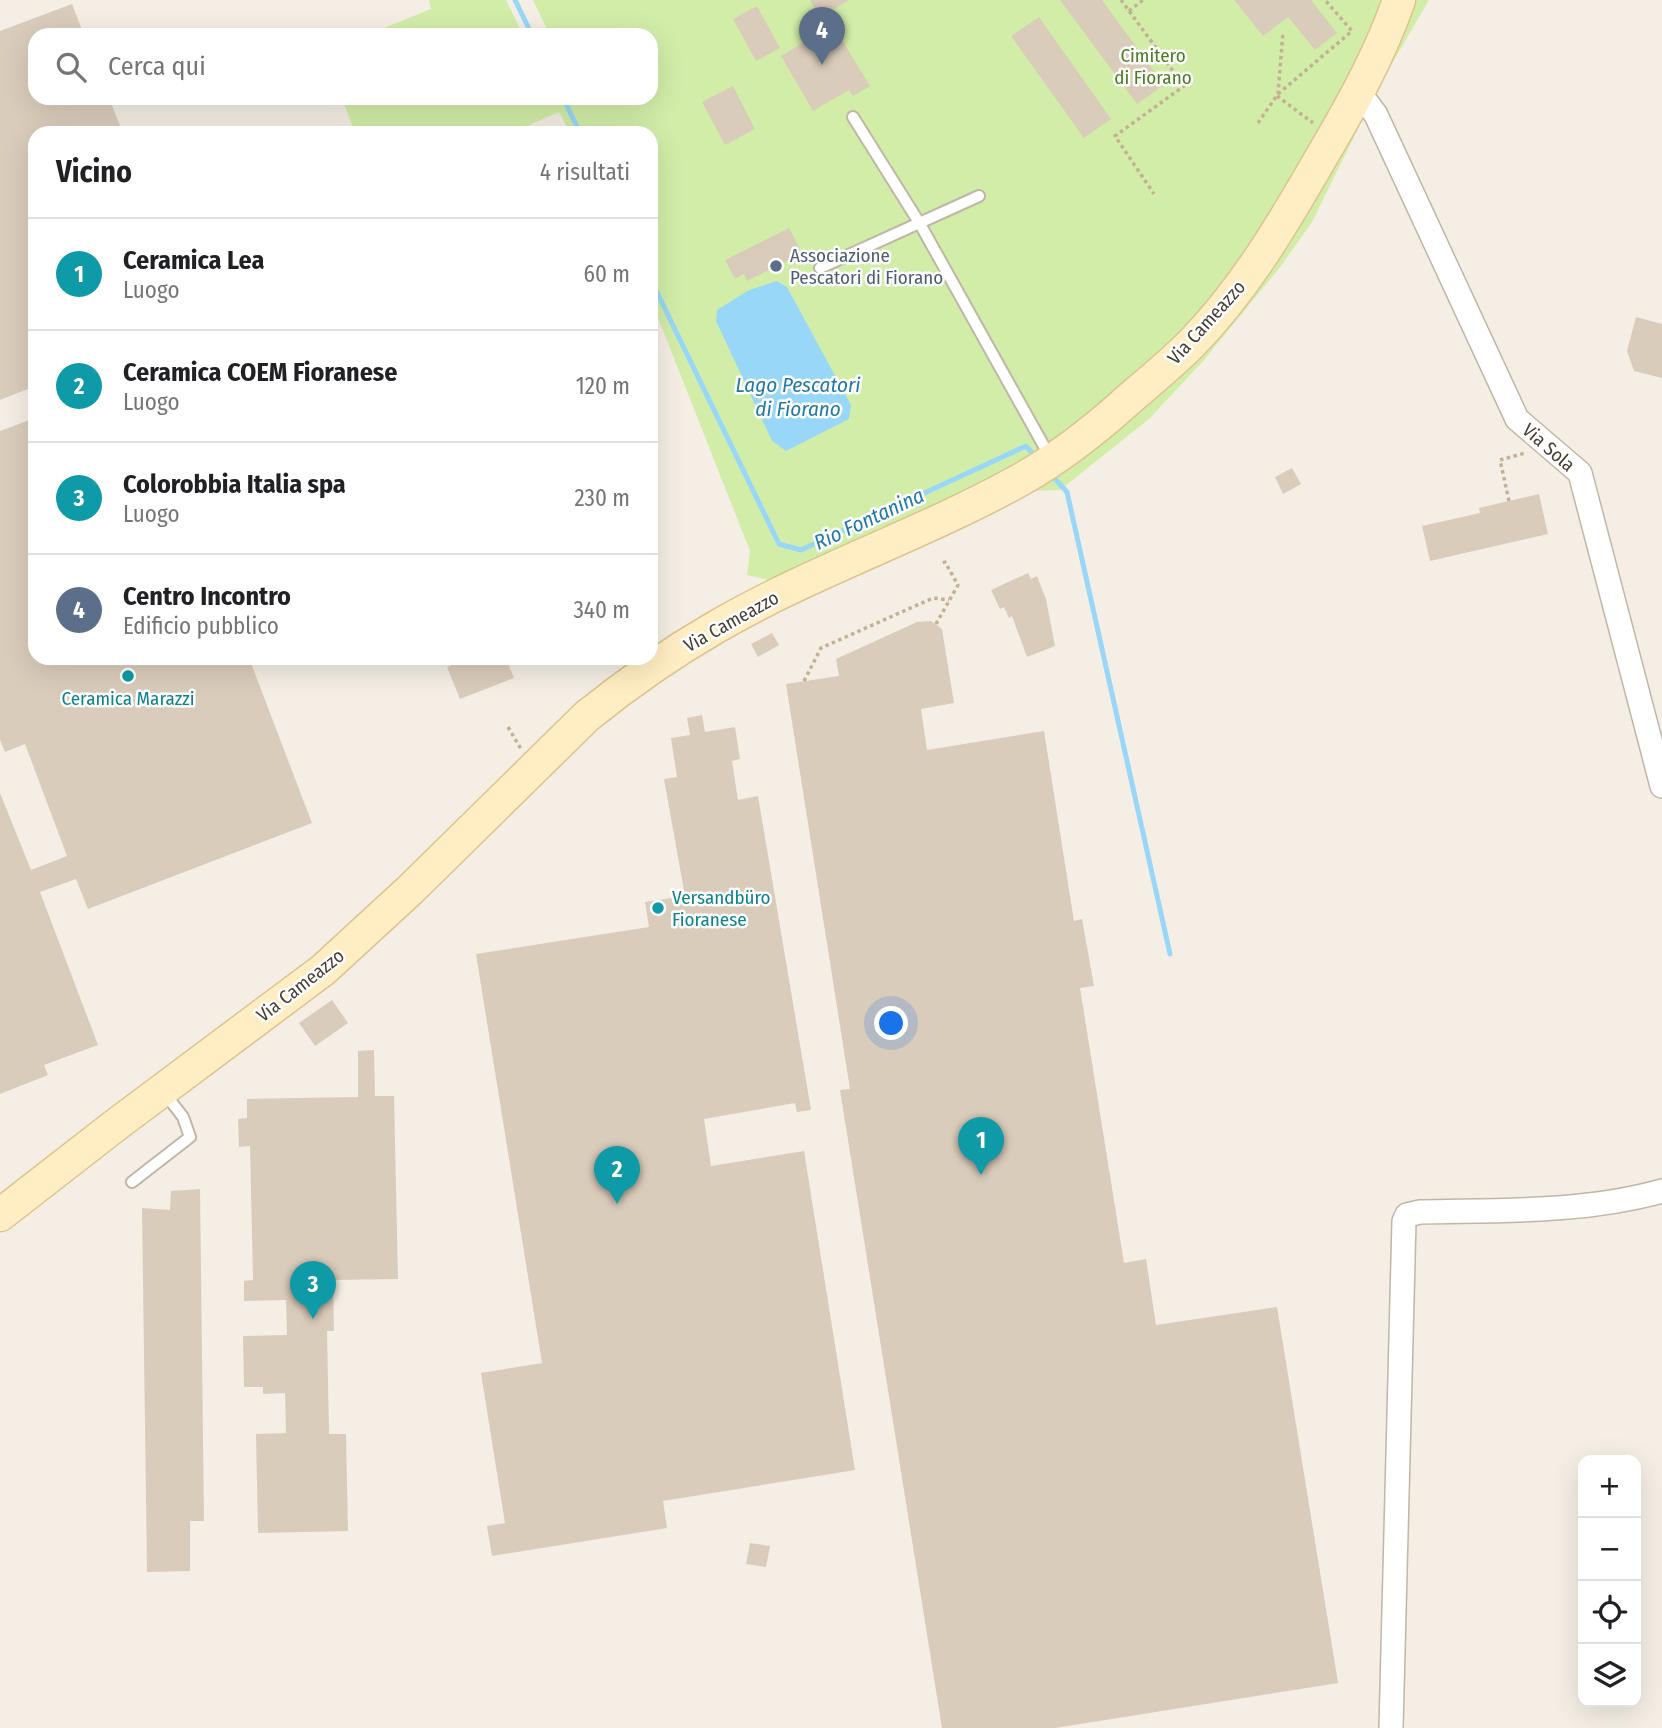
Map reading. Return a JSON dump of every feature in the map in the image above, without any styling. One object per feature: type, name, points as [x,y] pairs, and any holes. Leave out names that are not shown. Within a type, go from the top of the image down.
[{"type":"street","name":"Via Cameazzo","points":[[658,663],[744,612],[952,515],[1052,460],[1105,421],[1163,370],[1191,344],[1224,306],[1284,221],[1356,97],[1385,39],[1399,0]]},
{"type":"street","name":"Via Cameazzo","points":[[1385,39],[1414,0]]},
{"type":"street","name":"Via Sola","points":[[1356,97],[1367,104],[1376,115],[1517,419],[1580,473],[1662,786]]},
{"type":"street","name":"Via Cameazzo","points":[[0,1215],[323,970],[578,724],[655,665]]},
{"type":"street","points":[[1391,1728],[1404,1221],[1408,1216],[1420,1212],[1567,1209],[1628,1200],[1662,1191]]},
{"type":"lane","points":[[853,117],[920,224],[1052,460]]},
{"type":"lane","points":[[820,268],[979,196]]},
{"type":"lane","points":[[132,1182],[190,1137],[183,1116],[162,1090]]},
{"type":"path","points":[[1122,0],[1184,86],[1115,136],[1154,194]]},
{"type":"path","points":[[1129,10],[1143,0]]},
{"type":"path","points":[[1258,123],[1277,95],[1352,31],[1325,0]]},
{"type":"path","points":[[1277,95],[1283,32]]},
{"type":"path","points":[[1277,95],[1315,125]]},
{"type":"path","points":[[1509,501],[1500,460],[1531,452],[1538,437]]},
{"type":"path","points":[[936,624],[958,585],[945,562],[940,564]]},
{"type":"path","points":[[804,681],[821,648],[933,598],[949,600]]},
{"type":"path","points":[[508,727],[525,756]]},
{"type":"green space","points":[[429,0],[506,0],[520,28],[384,28],[431,9]]},
{"type":"green space","name":"Cimitero di Fiorano","points":[[533,0],[1429,0],[1380,84],[1312,222],[1281,266],[1204,360],[1149,419],[1060,490],[997,492],[801,587],[747,575],[750,551],[658,318],[658,126],[566,126],[559,112],[527,126],[352,126],[345,105],[658,105],[658,28],[547,28]]},
{"type":"water","name":"Lago Pescatori di Fiorano","points":[[777,281],[787,287],[851,405],[849,419],[786,451],[772,441],[716,321],[717,310],[749,290]]},
{"type":"building","points":[[810,0],[849,0],[820,17]]},
{"type":"building","points":[[1060,0],[1102,0],[1164,85],[1137,104]]},
{"type":"building","points":[[1234,0],[1311,0],[1337,33],[1315,50],[1288,17],[1263,36]]},
{"type":"building","points":[[72,4],[81,28],[28,28],[28,105],[112,105],[120,126],[28,126],[28,389],[0,400],[0,31]]},
{"type":"building","points":[[757,6],[780,48],[756,61],[733,19]]},
{"type":"building","points":[[1039,17],[1111,119],[1084,138],[1011,36]]},
{"type":"building","points":[[833,25],[870,86],[853,96],[849,90],[813,111],[781,56]]},
{"type":"building","points":[[733,86],[755,129],[725,145],[702,102]]},
{"type":"building","name":"Associazione Pescatori di Fiorano","points":[[789,228],[800,249],[791,254],[793,258],[747,281],[744,274],[735,279],[725,260]]},
{"type":"building","points":[[1636,317],[1662,324],[1662,378],[1634,371],[1627,351]]},
{"type":"building","name":"Ceramica Marazzi","points":[[28,421],[28,665],[252,665],[312,823],[88,909],[76,879],[40,892],[98,1045],[44,1065],[48,1075],[0,1094],[0,793],[31,870],[67,856],[25,744],[5,752],[0,740],[0,431]]},
{"type":"building","points":[[1292,468],[1301,484],[1283,494],[1275,477]]},
{"type":"building","points":[[1539,494],[1548,534],[1430,561],[1422,526],[1480,513],[1479,508]]},
{"type":"building","points":[[1028,573],[1031,579],[1037,576],[1046,599],[1055,646],[1027,657],[1012,616],[1009,618],[1004,607],[1000,609],[991,590]]},
{"type":"building","points":[[931,621],[942,629],[954,703],[921,709],[927,750],[1044,731],[1074,921],[1082,919],[1094,986],[1080,988],[1124,1263],[1146,1259],[1156,1325],[1277,1307],[1338,1683],[1055,1728],[942,1728],[840,1090],[850,1089],[786,684],[839,676],[836,659],[917,622]]},
{"type":"building","points":[[772,633],[779,645],[758,657],[751,644]]},
{"type":"building","points":[[509,665],[514,678],[460,699],[447,667]]},
{"type":"building","points":[[702,715],[705,732],[735,727],[740,759],[732,761],[738,800],[758,796],[811,1110],[797,1112],[795,1103],[704,1119],[711,1166],[804,1151],[855,1470],[663,1501],[667,1528],[492,1556],[487,1526],[505,1523],[481,1373],[542,1363],[476,954],[649,927],[645,902],[685,896],[664,779],[677,777],[671,738],[690,735],[687,718]]},
{"type":"building","points":[[332,1000],[348,1023],[315,1046],[299,1023]]},
{"type":"building","points":[[374,1050],[375,1096],[394,1096],[398,1279],[333,1280],[334,1331],[327,1331],[329,1434],[346,1434],[348,1531],[258,1533],[256,1434],[286,1433],[285,1393],[263,1394],[263,1387],[244,1387],[243,1336],[287,1335],[286,1300],[244,1301],[244,1281],[253,1280],[250,1146],[239,1147],[238,1119],[247,1118],[247,1099],[358,1097],[358,1051]]},
{"type":"building","points":[[200,1189],[204,1521],[190,1521],[190,1571],[147,1572],[142,1208],[170,1210],[171,1191]]},
{"type":"building","points":[[750,1543],[770,1546],[766,1567],[746,1564]]},
{"type":"waterway","name":"Rio Fontanina","points":[[515,0],[529,28]]},
{"type":"waterway","name":"Rio Fontanina","points":[[566,105],[577,126]]},
{"type":"waterway","name":"Rio Fontanina","points":[[658,294],[779,544],[801,550],[1026,446],[1032,453]]},
{"type":"waterway","name":"Rio Fontanina","points":[[1054,478],[1067,492],[1170,954]]},
{"type":"place","name":"Centro Incontro","points":[[822,65]]},
{"type":"place","name":"Associazione Pescatori di Fiorano","points":[[776,266]]},
{"type":"place","name":"Ceramica Marazzi","points":[[128,676]]},
{"type":"place","name":"Versandbüro Fioranese","points":[[658,908]]},
{"type":"place","name":"Ceramica Lea","points":[[981,1175]]},
{"type":"place","name":"Ceramica COEM Fioranese","points":[[617,1204]]},
{"type":"place","name":"Colorobbia Italia spa","points":[[313,1319]]}]
